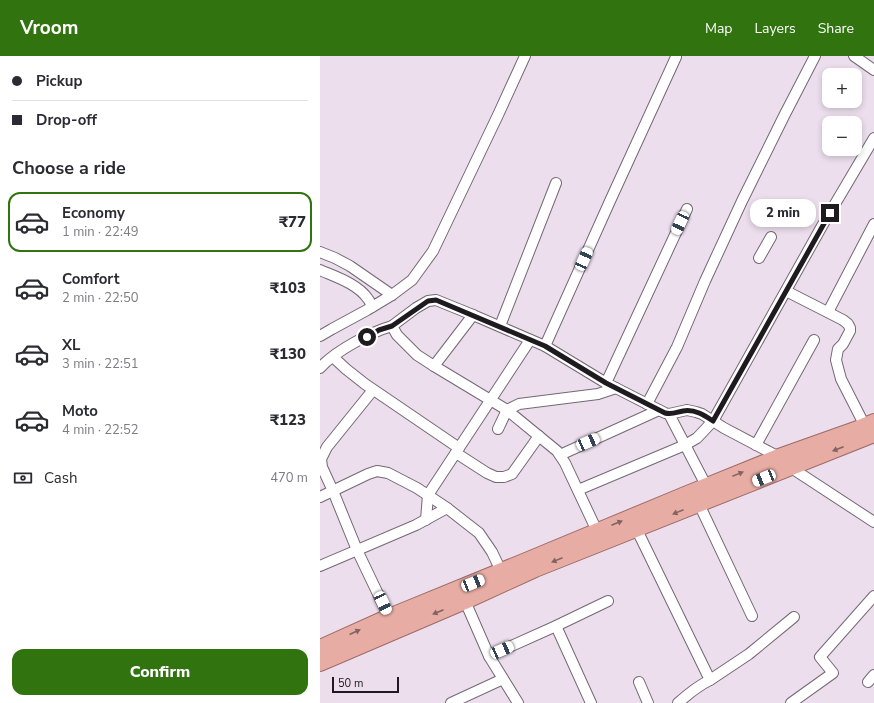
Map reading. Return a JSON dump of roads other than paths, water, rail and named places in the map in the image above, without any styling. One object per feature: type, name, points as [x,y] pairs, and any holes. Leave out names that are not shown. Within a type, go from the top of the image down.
[{"type":"highway","points":[[320,663],[465,601],[535,569],[636,528],[785,462],[871,428]]},
{"type":"highway","points":[[320,648],[389,617],[597,531],[706,496]]},
{"type":"street","points":[[320,336],[392,295],[412,280],[432,251],[525,56]]},
{"type":"street","points":[[647,404],[676,347],[742,200],[815,56]]},
{"type":"street","points":[[854,56],[874,70]]},
{"type":"street","points":[[545,346],[676,57]]},
{"type":"street","points":[[578,490],[685,445],[697,438],[713,421],[822,226],[874,138]]},
{"type":"street","points":[[500,326],[556,183]]},
{"type":"street","points":[[606,383],[686,209]]},
{"type":"street","points":[[828,312],[874,224]]},
{"type":"street","points":[[760,258],[771,237]]},
{"type":"street","points":[[320,252],[350,266],[392,295]]},
{"type":"street","points":[[320,270],[344,280],[360,291],[368,298],[372,307]]},
{"type":"street","points":[[786,291],[848,324],[850,331],[843,344],[838,348],[836,360],[841,379],[871,428]]},
{"type":"street","points":[[320,368],[324,363],[342,350],[379,330],[392,326],[428,301],[436,300],[545,346],[606,383],[665,413],[669,414],[687,410],[702,414],[785,462],[874,522]]},
{"type":"street","points":[[434,366],[473,315]]},
{"type":"street","points":[[392,326],[397,335],[417,355],[507,410],[557,451],[565,463],[597,531]]},
{"type":"street","points":[[426,520],[428,495],[530,340]]},
{"type":"street","points":[[756,445],[814,340]]},
{"type":"street","points":[[333,357],[373,390],[487,473],[496,477],[504,477],[512,474],[539,436]]},
{"type":"street","points":[[498,429],[507,410],[520,404],[598,394],[616,388]]},
{"type":"street","points":[[373,390],[327,448],[321,459],[322,467],[389,617]]},
{"type":"street","points":[[560,455],[659,410]]},
{"type":"street","points":[[669,414],[685,445],[706,496],[752,616]]},
{"type":"street","points":[[320,497],[368,474],[377,471],[388,473],[428,495],[479,533],[492,552],[501,571]]},
{"type":"street","points":[[320,566],[416,525],[447,508]]},
{"type":"street","points":[[636,528],[710,680]]},
{"type":"street","points":[[791,703],[833,673],[820,657],[874,596]]},
{"type":"street","points":[[465,601],[488,656],[518,703]]},
{"type":"street","points":[[488,656],[608,601]]},
{"type":"street","points":[[678,703],[702,684],[749,654],[794,617]]},
{"type":"street","points":[[556,626],[591,703]]},
{"type":"street","points":[[451,703],[503,678]]},
{"type":"street","points":[[639,682],[648,703]]}]
